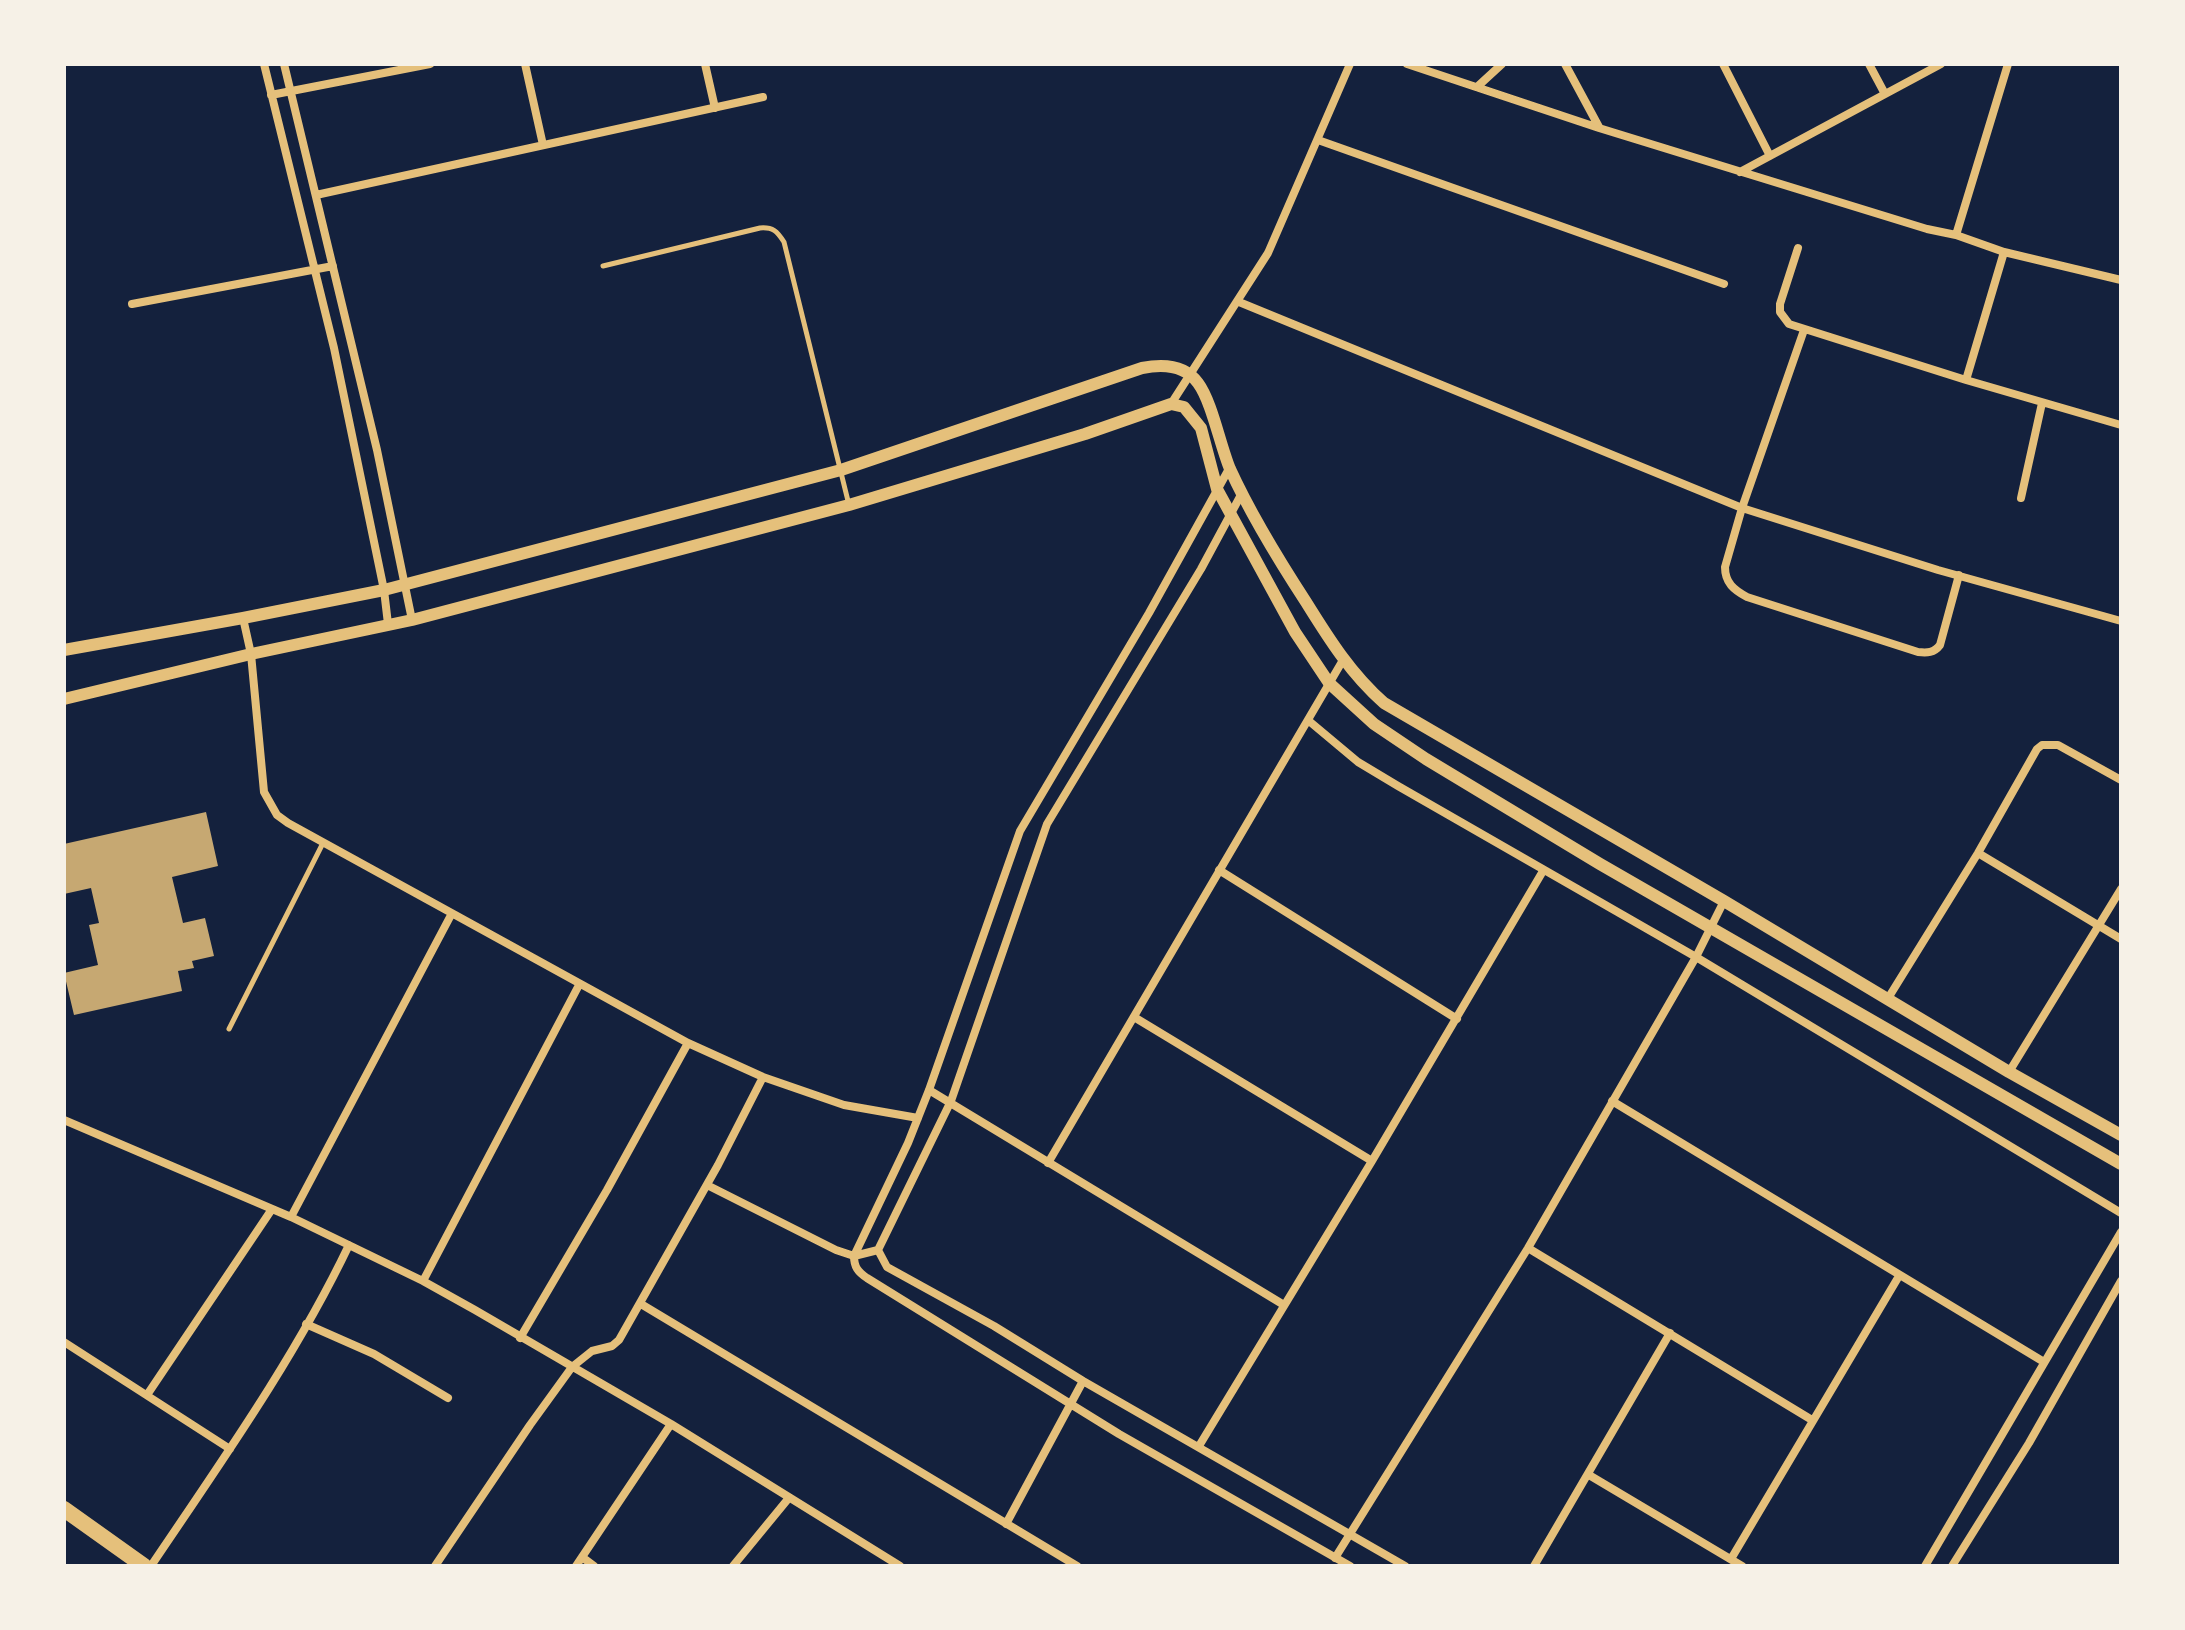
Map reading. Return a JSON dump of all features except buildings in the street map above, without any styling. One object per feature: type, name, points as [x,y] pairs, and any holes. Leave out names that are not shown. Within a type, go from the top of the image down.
[{"type":"highway","points":[[64,1509],[144,1566]]},
{"type":"street","points":[[264,64],[334,348],[384,590],[388,624]]},
{"type":"street","points":[[284,64],[377,450],[412,620]]},
{"type":"street","points":[[271,95],[430,64]]},
{"type":"street","points":[[525,64],[543,145]]},
{"type":"street","points":[[705,64],[715,108]]},
{"type":"street","points":[[1171,404],[1268,253],[1350,64]]},
{"type":"street","points":[[1407,64],[1599,128],[1927,229],[1956,235],[2004,252],[2121,280]]},
{"type":"street","points":[[1477,87],[1502,64]]},
{"type":"street","points":[[1565,64],[1599,128]]},
{"type":"street","points":[[1723,64],[1770,156]]},
{"type":"street","points":[[1869,64],[1885,94]]},
{"type":"street","points":[[1740,172],[1941,64]]},
{"type":"street","points":[[1956,235],[2008,64]]},
{"type":"street","points":[[316,195],[763,97]]},
{"type":"street","points":[[1318,140],[1724,284]]},
{"type":"street","points":[[1798,248],[1780,304],[1780,312],[1789,324],[2121,425]]},
{"type":"street","points":[[1966,380],[2004,252]]},
{"type":"street","points":[[132,304],[333,266]]},
{"type":"street","points":[[1239,302],[1742,508],[2121,621]]},
{"type":"street","points":[[1804,330],[1742,508],[1725,567],[1730,586],[1747,597],[1929,653],[1940,645],[1959,575]]},
{"type":"street","points":[[64,650],[384,590],[841,470],[1142,368],[1163,365],[1177,368],[1190,374],[1202,390],[1242,493],[1343,660],[1367,688],[1407,718],[2121,1135]]},
{"type":"street","points":[[2021,498],[2042,403]]},
{"type":"street","points":[[64,699],[251,654],[412,620],[849,505],[1085,434],[1171,404],[1184,407],[1201,428],[1217,489],[1275,598],[1329,683],[1374,724],[1426,759],[1711,928],[2121,1164]]},
{"type":"street","points":[[1230,467],[1149,613],[1020,831],[929,1090],[854,1256],[854,1264],[859,1273],[1070,1405],[1350,1566]]},
{"type":"street","points":[[1242,493],[1047,824],[951,1101],[878,1250],[887,1267],[1405,1566]]},
{"type":"street","points":[[243,618],[251,654],[264,792],[277,815],[451,915],[688,1043],[763,1077],[844,1105],[918,1118]]},
{"type":"street","points":[[1048,1163],[1343,660]]},
{"type":"street","points":[[1309,721],[1358,762],[1696,957],[2121,1213]]},
{"type":"street","points":[[1887,1000],[1978,853],[2037,749],[2042,745],[2058,745],[2121,780]]},
{"type":"street","points":[[1978,853],[2121,939]]},
{"type":"street","points":[[1219,870],[1457,1019]]},
{"type":"street","points":[[1199,1446],[1543,871]]},
{"type":"street","points":[[2009,1072],[2121,889]]},
{"type":"street","points":[[1335,1558],[1528,1248],[1696,957],[1724,901]]},
{"type":"street","points":[[291,1217],[451,915]]},
{"type":"street","points":[[423,1281],[579,985]]},
{"type":"street","points":[[1134,1017],[1372,1161]]},
{"type":"street","points":[[520,1338],[688,1043]]},
{"type":"street","points":[[435,1566],[572,1367],[592,1351],[612,1346],[619,1340],[707,1185],[763,1077]]},
{"type":"street","points":[[929,1090],[1284,1305]]},
{"type":"street","points":[[1612,1101],[2044,1362]]},
{"type":"street","points":[[64,1120],[291,1217],[423,1281],[671,1424],[894,1564]]},
{"type":"street","points":[[707,1185],[815,1241],[854,1256],[878,1250]]},
{"type":"street","points":[[147,1395],[272,1209]]},
{"type":"street","points":[[1925,1566],[2121,1232]]},
{"type":"street","points":[[151,1566],[230,1449],[306,1324],[349,1245]]},
{"type":"street","points":[[1528,1248],[1812,1420]]},
{"type":"street","points":[[1731,1559],[1899,1276]]},
{"type":"street","points":[[1952,1566],[2029,1443],[2121,1281]]},
{"type":"street","points":[[641,1304],[1077,1566]]},
{"type":"street","points":[[306,1324],[374,1354],[448,1398]]},
{"type":"street","points":[[1534,1566],[1670,1333]]},
{"type":"street","points":[[64,1342],[230,1449]]},
{"type":"street","points":[[1006,1524],[1083,1381]]},
{"type":"street","points":[[576,1566],[671,1424]]},
{"type":"street","points":[[1589,1475],[1742,1566]]},
{"type":"street","points":[[733,1566],[788,1499]]},
{"type":"street","points":[[582,1557],[594,1566]]},
{"type":"lane","points":[[603,266],[760,228],[770,227],[778,232],[784,242],[849,505]]},
{"type":"lane","points":[[229,1029],[323,843]]}]
